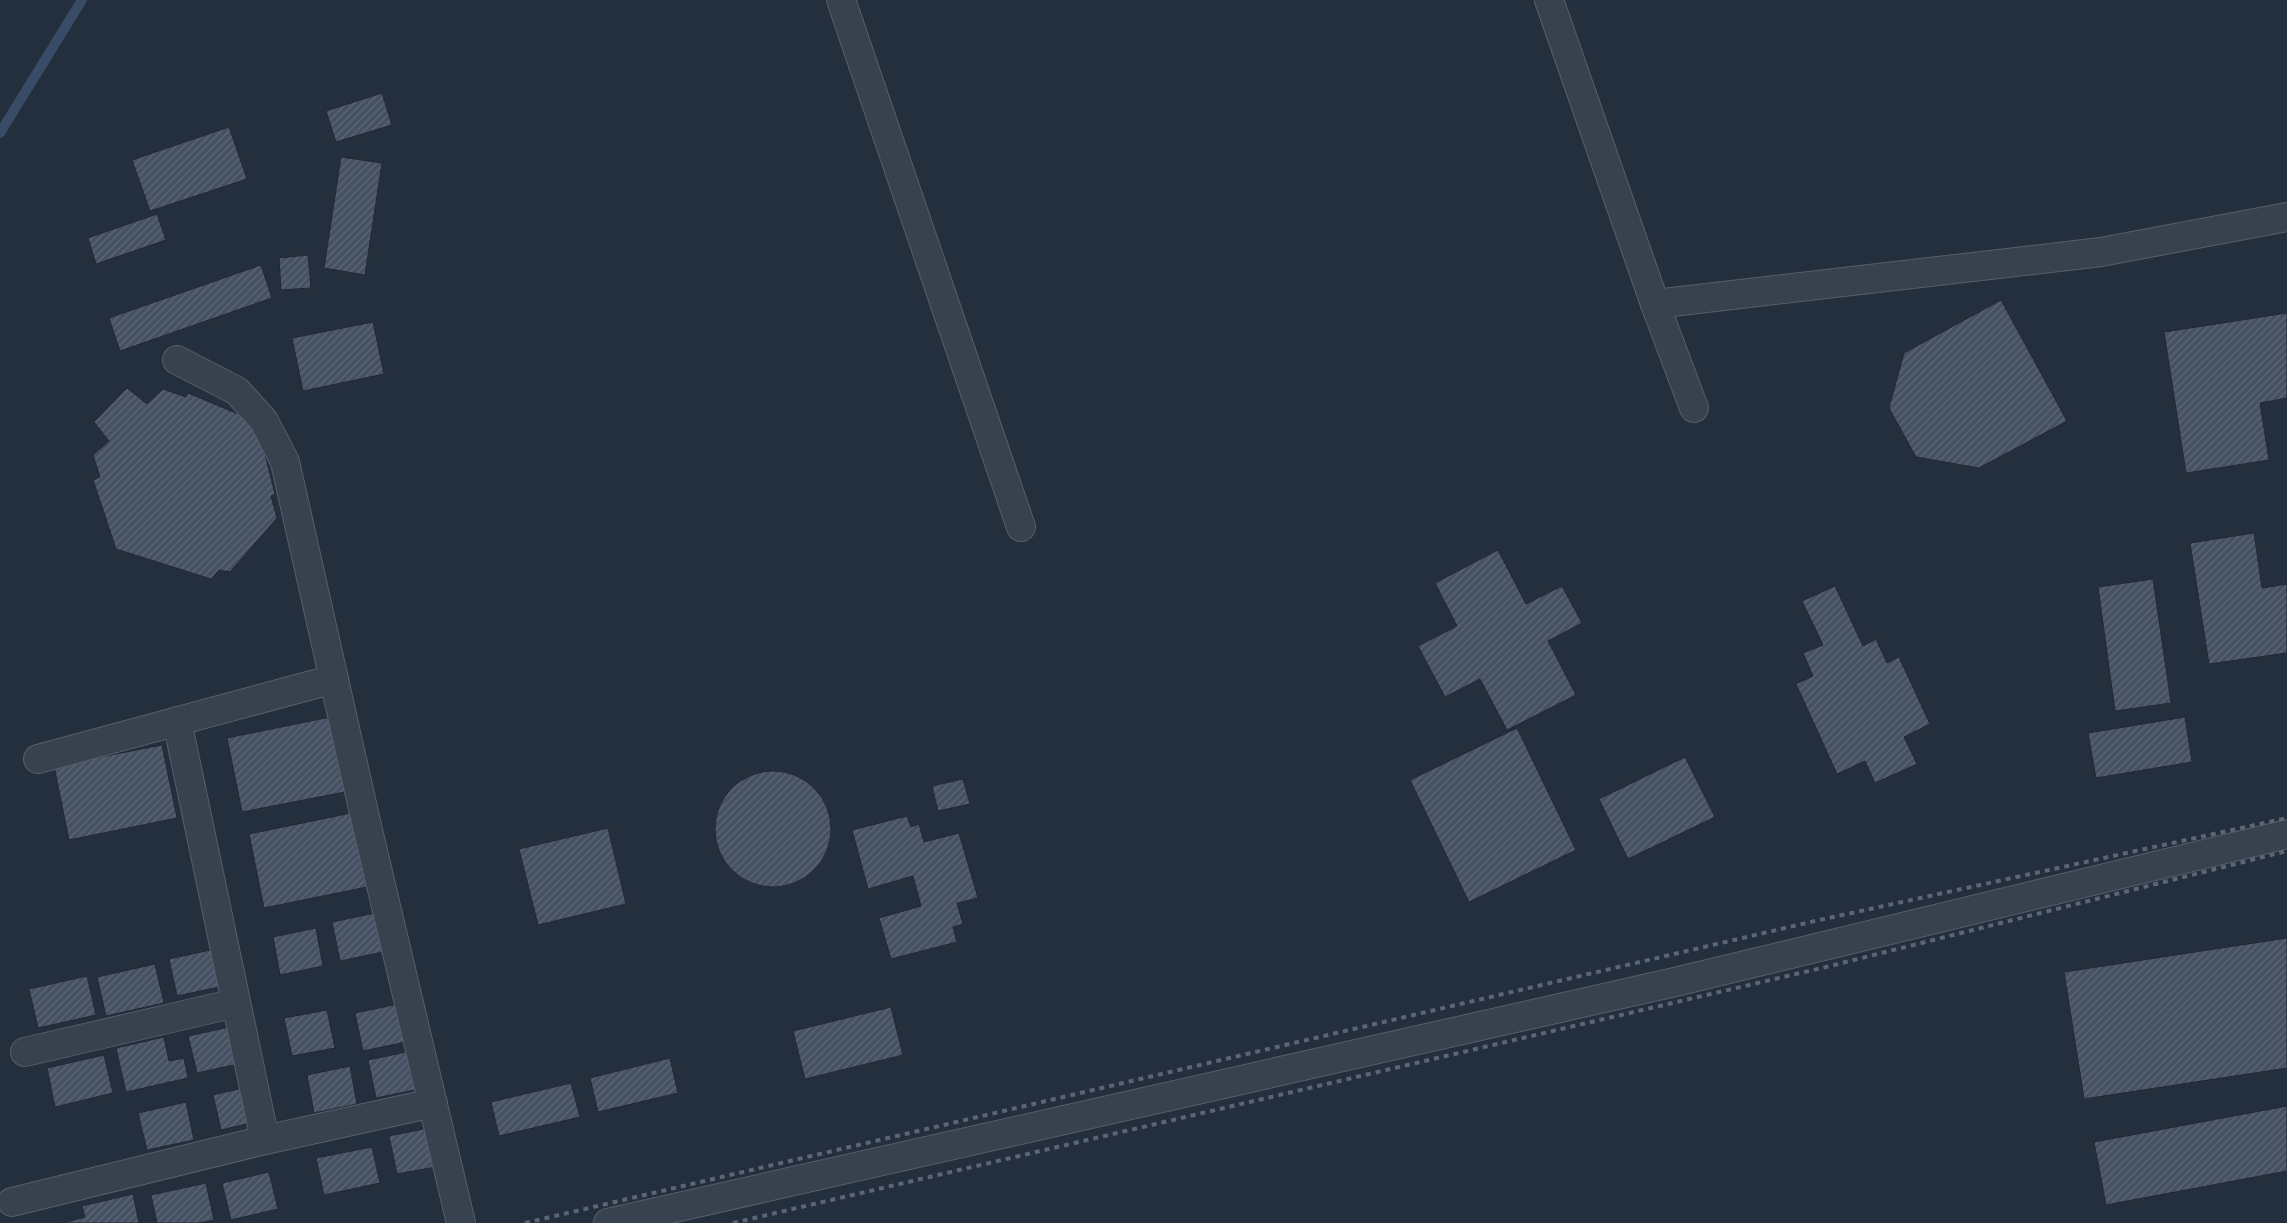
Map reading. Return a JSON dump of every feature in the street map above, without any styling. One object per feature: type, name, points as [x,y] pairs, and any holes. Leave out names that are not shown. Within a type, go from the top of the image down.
[{"type":"street","points":[[841,0],[1021,527]]},
{"type":"street","points":[[1549,0],[1655,304],[1694,408]]},
{"type":"street","points":[[1655,304],[2101,252],[2287,217]]},
{"type":"street","points":[[177,360],[237,391],[264,420],[285,462],[461,1223]]},
{"type":"street","points":[[38,758],[334,679]]},
{"type":"street","points":[[177,721],[265,1140]]},
{"type":"street","points":[[620,1222],[1665,984],[2287,834]]},
{"type":"street","points":[[25,1052],[236,1003]]},
{"type":"street","points":[[12,1202],[265,1140],[433,1103]]},
{"type":"building","points":[[382,93],[392,125],[336,142],[326,111]]},
{"type":"building","points":[[229,127],[247,179],[150,211],[132,160]]},
{"type":"building","points":[[341,157],[382,163],[365,275],[324,268]]},
{"type":"building","points":[[157,214],[166,240],[96,264],[88,238]]},
{"type":"building","points":[[308,255],[311,288],[281,290],[279,258]]},
{"type":"building","points":[[261,265],[272,298],[120,351],[109,318]]},
{"type":"building","points":[[2001,300],[2067,421],[1979,468],[1916,457],[1889,408],[1904,353]]},
{"type":"building","points":[[2287,313],[2287,398],[2260,403],[2269,460],[2186,473],[2164,332]]},
{"type":"building","points":[[373,322],[384,374],[303,391],[292,338]]},
{"type":"building","points":[[127,388],[147,404],[163,389],[186,397],[188,393],[257,422],[275,494],[271,496],[277,518],[230,572],[219,570],[211,579],[116,549],[93,480],[100,477],[93,455],[109,441],[94,422]]},
{"type":"building","points":[[2254,533],[2262,588],[2287,584],[2287,653],[2209,664],[2190,543]]},
{"type":"building","points":[[1498,550],[1526,604],[1562,586],[1582,623],[1548,641],[1576,695],[1507,730],[1480,679],[1445,697],[1418,646],[1457,626],[1435,583]]},
{"type":"building","points":[[2153,579],[2171,703],[2115,711],[2098,587]]},
{"type":"building","points":[[1835,586],[1863,646],[1876,639],[1887,663],[1899,657],[1930,724],[1904,737],[1917,764],[1875,783],[1865,761],[1837,774],[1796,684],[1813,676],[1803,653],[1823,645],[1802,601]]},
{"type":"building","points":[[335,716],[350,791],[242,812],[227,738]]},
{"type":"building","points":[[2185,717],[2192,762],[2096,778],[2088,733]]},
{"type":"building","points":[[1517,728],[1576,850],[1469,902],[1410,780]]},
{"type":"building","points":[[162,745],[177,818],[69,840],[54,766]]},
{"type":"building","points":[[1685,757],[1715,817],[1628,859],[1599,799]]},
{"type":"building","points":[[773,771],[795,776],[814,788],[826,807],[831,829],[826,851],[814,870],[795,882],[773,887],[751,882],[732,870],[720,851],[715,829],[720,807],[732,788],[751,776]]},
{"type":"building","points":[[963,779],[970,804],[938,811],[932,786]]},
{"type":"building","points":[[356,812],[372,886],[264,908],[249,834]]},
{"type":"building","points":[[907,816],[911,827],[919,824],[924,842],[959,833],[978,898],[957,903],[963,924],[953,927],[957,942],[891,959],[879,918],[921,906],[913,876],[868,889],[852,830]]},
{"type":"building","points":[[608,828],[626,904],[538,925],[519,849]]},
{"type":"building","points":[[375,913],[383,952],[340,961],[332,922]]},
{"type":"building","points":[[316,928],[323,966],[280,975],[273,937]]},
{"type":"building","points":[[2287,938],[2287,1068],[2084,1099],[2064,972]]},
{"type":"building","points":[[215,949],[224,986],[177,996],[169,959]]},
{"type":"building","points":[[155,964],[164,1003],[106,1016],[97,977]]},
{"type":"building","points":[[87,976],[96,1015],[38,1028],[29,989]]},
{"type":"building","points":[[398,1004],[406,1042],[363,1051],[355,1013]]},
{"type":"building","points":[[891,1007],[903,1055],[805,1079],[793,1031]]},
{"type":"building","points":[[327,1010],[335,1048],[292,1056],[284,1018]]},
{"type":"building","points":[[235,1026],[243,1063],[197,1073],[188,1036]]},
{"type":"building","points":[[164,1037],[169,1061],[184,1058],[188,1078],[126,1092],[116,1048]]},
{"type":"building","points":[[411,1051],[419,1089],[376,1098],[368,1060]]},
{"type":"building","points":[[104,1055],[113,1093],[55,1107],[47,1068]]},
{"type":"building","points":[[670,1058],[678,1093],[598,1112],[590,1078]]},
{"type":"building","points":[[350,1066],[357,1104],[314,1113],[307,1075]]},
{"type":"building","points":[[571,1083],[580,1117],[499,1136],[491,1102]]},
{"type":"building","points":[[247,1087],[255,1122],[221,1130],[213,1095]]},
{"type":"building","points":[[186,1102],[194,1140],[147,1150],[138,1113]]},
{"type":"building","points":[[2287,1106],[2287,1171],[2106,1205],[2094,1142]]},
{"type":"building","points":[[433,1127],[441,1166],[397,1174],[389,1136]]},
{"type":"building","points":[[372,1147],[380,1183],[324,1195],[316,1158]]},
{"type":"building","points":[[269,1172],[278,1209],[231,1220],[222,1183]]},
{"type":"building","points":[[206,1183],[214,1220],[199,1223],[157,1223],[151,1195]]},
{"type":"building","points":[[133,1194],[139,1223],[63,1223],[85,1217],[82,1206]]},
{"type":"waterway","points":[[0,133],[82,0]]},
{"type":"railway","points":[[525,1223],[1815,921],[2287,818]]},
{"type":"railway","points":[[733,1223],[1826,967],[2287,851]]}]
